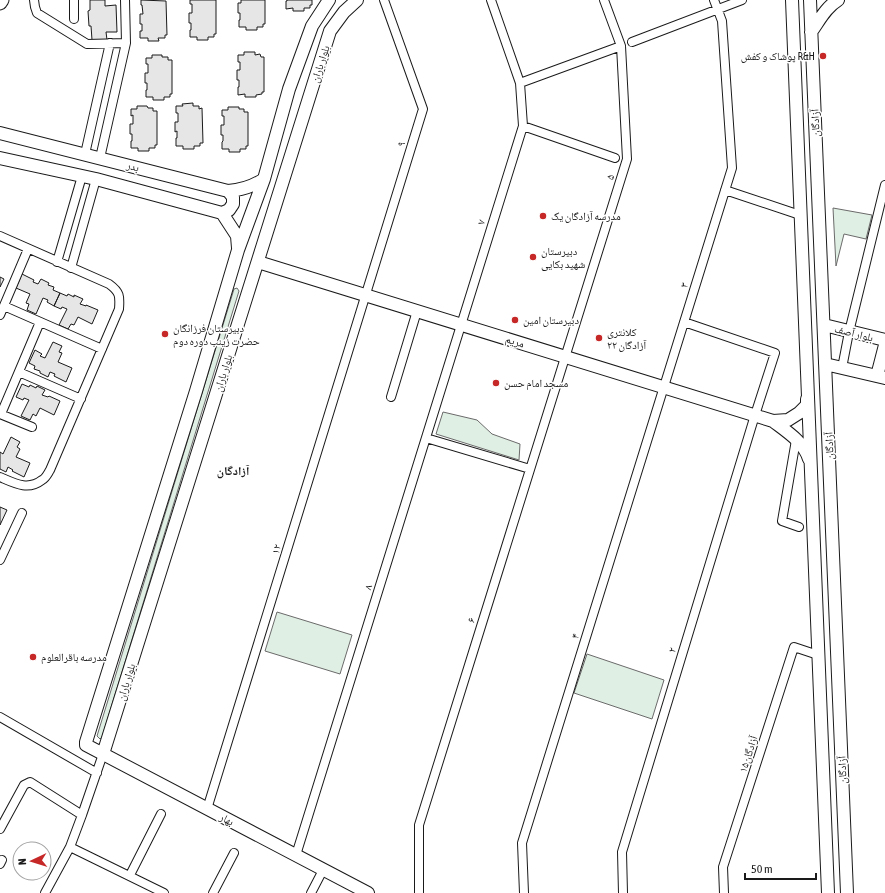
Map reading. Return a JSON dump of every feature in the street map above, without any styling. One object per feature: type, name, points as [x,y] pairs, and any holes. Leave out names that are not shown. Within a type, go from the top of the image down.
[{"type":"street","points":[[34,0],[34,7],[37,13],[86,44],[126,43]]},
{"type":"street","points":[[74,0],[74,19]]},
{"type":"street","points":[[100,158],[126,43],[124,0]]},
{"type":"street","name":"بلوار باران","points":[[86,745],[196,391],[238,250],[264,179],[289,89],[312,26],[329,0]]},
{"type":"street","name":"بلوار باران","points":[[103,754],[330,32],[344,12],[357,0]]},
{"type":"street","name":"۹","points":[[367,296],[424,109],[384,0]]},
{"type":"street","points":[[491,0],[520,83],[523,126],[615,158]]},
{"type":"street","name":"۵","points":[[565,357],[627,159],[620,46],[604,0]]},
{"type":"street","name":"۳","points":[[663,387],[732,168],[722,21],[714,0]]},
{"type":"street","points":[[632,42],[742,0]]},
{"type":"street","name":"آزادگان","points":[[792,0],[828,893]]},
{"type":"street","name":"آزادگان","points":[[810,0],[847,893]]},
{"type":"street","points":[[811,32],[823,14],[833,3],[838,0]]},
{"type":"street","points":[[85,154],[110,44]]},
{"type":"street","points":[[520,83],[620,46]]},
{"type":"street","name":"۷","points":[[461,325],[523,126]]},
{"type":"street","name":"بدر","points":[[0,133],[228,191],[241,190],[264,179]]},
{"type":"street","points":[[89,134],[104,139]]},
{"type":"street","name":"بدر","points":[[0,158],[96,179],[222,212]]},
{"type":"street","points":[[58,262],[82,176]]},
{"type":"street","points":[[71,268],[96,179]]},
{"type":"street","points":[[842,368],[849,332],[885,185]]},
{"type":"street","points":[[725,190],[800,215]]},
{"type":"street","points":[[228,191],[233,197],[233,204],[229,210],[222,212],[237,236],[238,250]]},
{"type":"street","points":[[72,211],[86,216]]},
{"type":"street","points":[[0,236],[109,284],[117,290],[120,298],[119,309],[50,470],[43,480],[32,485],[21,485],[0,477]]},
{"type":"street","points":[[0,315],[28,249]]},
{"type":"street","name":"مریم","points":[[258,262],[773,421]]},
{"type":"street","name":"۱۲","points":[[207,809],[367,296]]},
{"type":"street","points":[[4,306],[102,349]]},
{"type":"street","points":[[391,397],[417,311]]},
{"type":"street","points":[[32,427],[0,414],[40,322]]},
{"type":"street","name":"۲","points":[[623,893],[622,852],[775,353],[684,322]]},
{"type":"street","name":"۸","points":[[296,855],[461,325]]},
{"type":"street","name":"بلوار آصف","points":[[824,325],[885,340]]},
{"type":"street","points":[[825,364],[881,377],[885,346]]},
{"type":"street","name":"۶","points":[[419,893],[419,825],[565,357]]},
{"type":"street","points":[[19,372],[81,398]]},
{"type":"street","name":"۴","points":[[524,893],[522,843],[663,387]]},
{"type":"street","points":[[196,391],[215,398]]},
{"type":"street","points":[[773,421],[788,420],[799,413],[806,405],[808,393]]},
{"type":"street","points":[[773,421],[800,444],[808,455],[810,467]]},
{"type":"street","points":[[426,438],[530,469]]},
{"type":"street","points":[[796,440],[782,521],[799,526]]},
{"type":"street","points":[[0,560],[22,513]]},
{"type":"street","name":"آزادگان۱۵","points":[[724,893],[723,867],[794,647],[818,655]]},
{"type":"street","points":[[0,717],[96,773]]},
{"type":"street","name":"بهار","points":[[86,745],[368,893]]},
{"type":"street","points":[[822,749],[841,748]]},
{"type":"street","points":[[45,893],[70,847],[103,754]]},
{"type":"street","points":[[0,830],[24,784],[30,782],[82,815]]},
{"type":"street","points":[[130,875],[161,814]]},
{"type":"street","points":[[70,847],[130,875],[164,893]]},
{"type":"street","points":[[213,893],[234,853]]},
{"type":"street","points":[[311,893],[323,870]]},
{"type":"green space","points":[[833,208],[872,215],[866,239],[844,234],[836,266]]},
{"type":"green space","points":[[237,288],[239,291],[102,737],[100,739],[97,736],[234,289]]},
{"type":"green space","points":[[443,412],[477,420],[492,434],[520,444],[519,460],[436,434]]},
{"type":"green space","points":[[277,612],[352,635],[340,674],[265,651]]},
{"type":"green space","points":[[587,654],[664,680],[652,719],[574,693]]},
{"type":"building","points":[[90,0],[105,0],[105,6],[116,5],[117,32],[106,32],[107,40],[92,40],[88,11],[90,10]]},
{"type":"building","points":[[141,0],[166,1],[167,35],[165,35],[165,38],[158,38],[159,41],[148,41],[148,38],[140,38],[142,24],[140,24],[140,14],[143,14]]},
{"type":"building","points":[[190,0],[216,0],[216,34],[214,34],[214,37],[208,37],[208,40],[197,40],[197,37],[190,37],[191,23],[189,23],[189,13],[192,13],[192,4],[190,4]]},
{"type":"building","points":[[241,0],[265,0],[265,24],[263,24],[263,27],[257,27],[257,30],[246,30],[246,27],[239,27],[240,13],[238,13],[238,3],[241,3]]},
{"type":"building","points":[[287,0],[312,0],[312,5],[310,5],[310,8],[304,8],[304,11],[293,11],[293,8],[286,9]]},
{"type":"building","points":[[244,52],[255,52],[255,55],[260,54],[261,57],[264,57],[264,92],[256,95],[256,97],[245,97],[245,94],[238,95],[239,80],[237,80],[237,70],[240,70],[240,62],[238,62],[238,55],[244,55]]},
{"type":"building","points":[[152,55],[162,55],[162,57],[168,57],[168,60],[172,60],[172,94],[170,94],[170,97],[164,97],[164,100],[153,100],[153,97],[146,97],[147,83],[145,83],[145,73],[148,73],[148,64],[146,64],[146,58],[152,58]]},
{"type":"building","points":[[193,103],[193,106],[199,106],[199,109],[202,108],[203,143],[200,143],[200,146],[194,146],[194,149],[183,149],[183,146],[176,146],[177,131],[175,132],[175,122],[178,122],[178,113],[176,113],[176,106],[183,106],[182,104]]},
{"type":"building","points":[[137,106],[147,106],[148,108],[153,108],[153,111],[157,111],[157,145],[155,145],[155,148],[149,148],[149,151],[138,151],[138,148],[131,148],[132,134],[130,134],[130,124],[133,124],[133,115],[131,116],[131,109],[137,109]]},
{"type":"building","points":[[228,107],[239,107],[239,109],[244,109],[244,112],[248,112],[248,146],[246,146],[246,149],[240,149],[240,152],[229,152],[229,149],[222,149],[223,135],[221,135],[221,125],[224,125],[224,116],[222,116],[222,110],[228,110]]},
{"type":"building","points":[[22,274],[34,280],[33,282],[38,284],[41,279],[49,283],[48,285],[54,287],[53,290],[60,293],[54,306],[47,302],[48,300],[43,298],[36,314],[27,310],[29,304],[26,303],[30,294],[16,288]]},
{"type":"building","points":[[0,277],[4,279],[0,287]]},
{"type":"building","points":[[60,293],[67,296],[68,294],[74,297],[74,295],[83,299],[80,304],[98,310],[92,324],[78,317],[74,325],[71,324],[68,329],[59,325],[67,309],[62,307],[61,309],[54,306]]},
{"type":"building","points":[[53,342],[62,346],[59,352],[62,353],[58,362],[72,368],[66,382],[54,376],[55,374],[50,372],[48,377],[40,373],[40,371],[34,369],[35,366],[29,363],[35,350],[42,354],[40,356],[45,358]]},
{"type":"building","points":[[22,384],[29,387],[30,385],[36,388],[37,386],[45,390],[42,395],[49,396],[60,401],[54,415],[40,408],[36,416],[33,414],[30,420],[21,416],[29,400],[24,398],[23,400],[16,397]]},
{"type":"building","points":[[11,437],[20,442],[17,447],[20,449],[16,457],[30,463],[24,477],[12,471],[13,470],[8,467],[6,472],[0,469],[0,452],[3,454]]},
{"type":"building","points":[[0,507],[7,510],[0,525]]},
{"type":"place","name":"پوشاک و کفش R&H","points":[[823,56]]},
{"type":"place","name":"مدرسه آزادگان یک","points":[[543,216]]},
{"type":"place","name":"دبیرستان شهید بکایی","points":[[533,257]]},
{"type":"place","name":"دبیرستان امین","points":[[515,320]]},
{"type":"place","name":"دبیرستان فرزانگان حضرت زینب دوره دوم","points":[[165,334]]},
{"type":"place","name":"کلانتری ۲۲ آزادگان","points":[[599,338]]},
{"type":"place","name":"مسجد امام حسن","points":[[496,383]]},
{"type":"place","name":"مدرسه باقرالعلوم","points":[[33,657]]},
{"type":"district","name":"آزادگان","points":[[233,471]]}]
